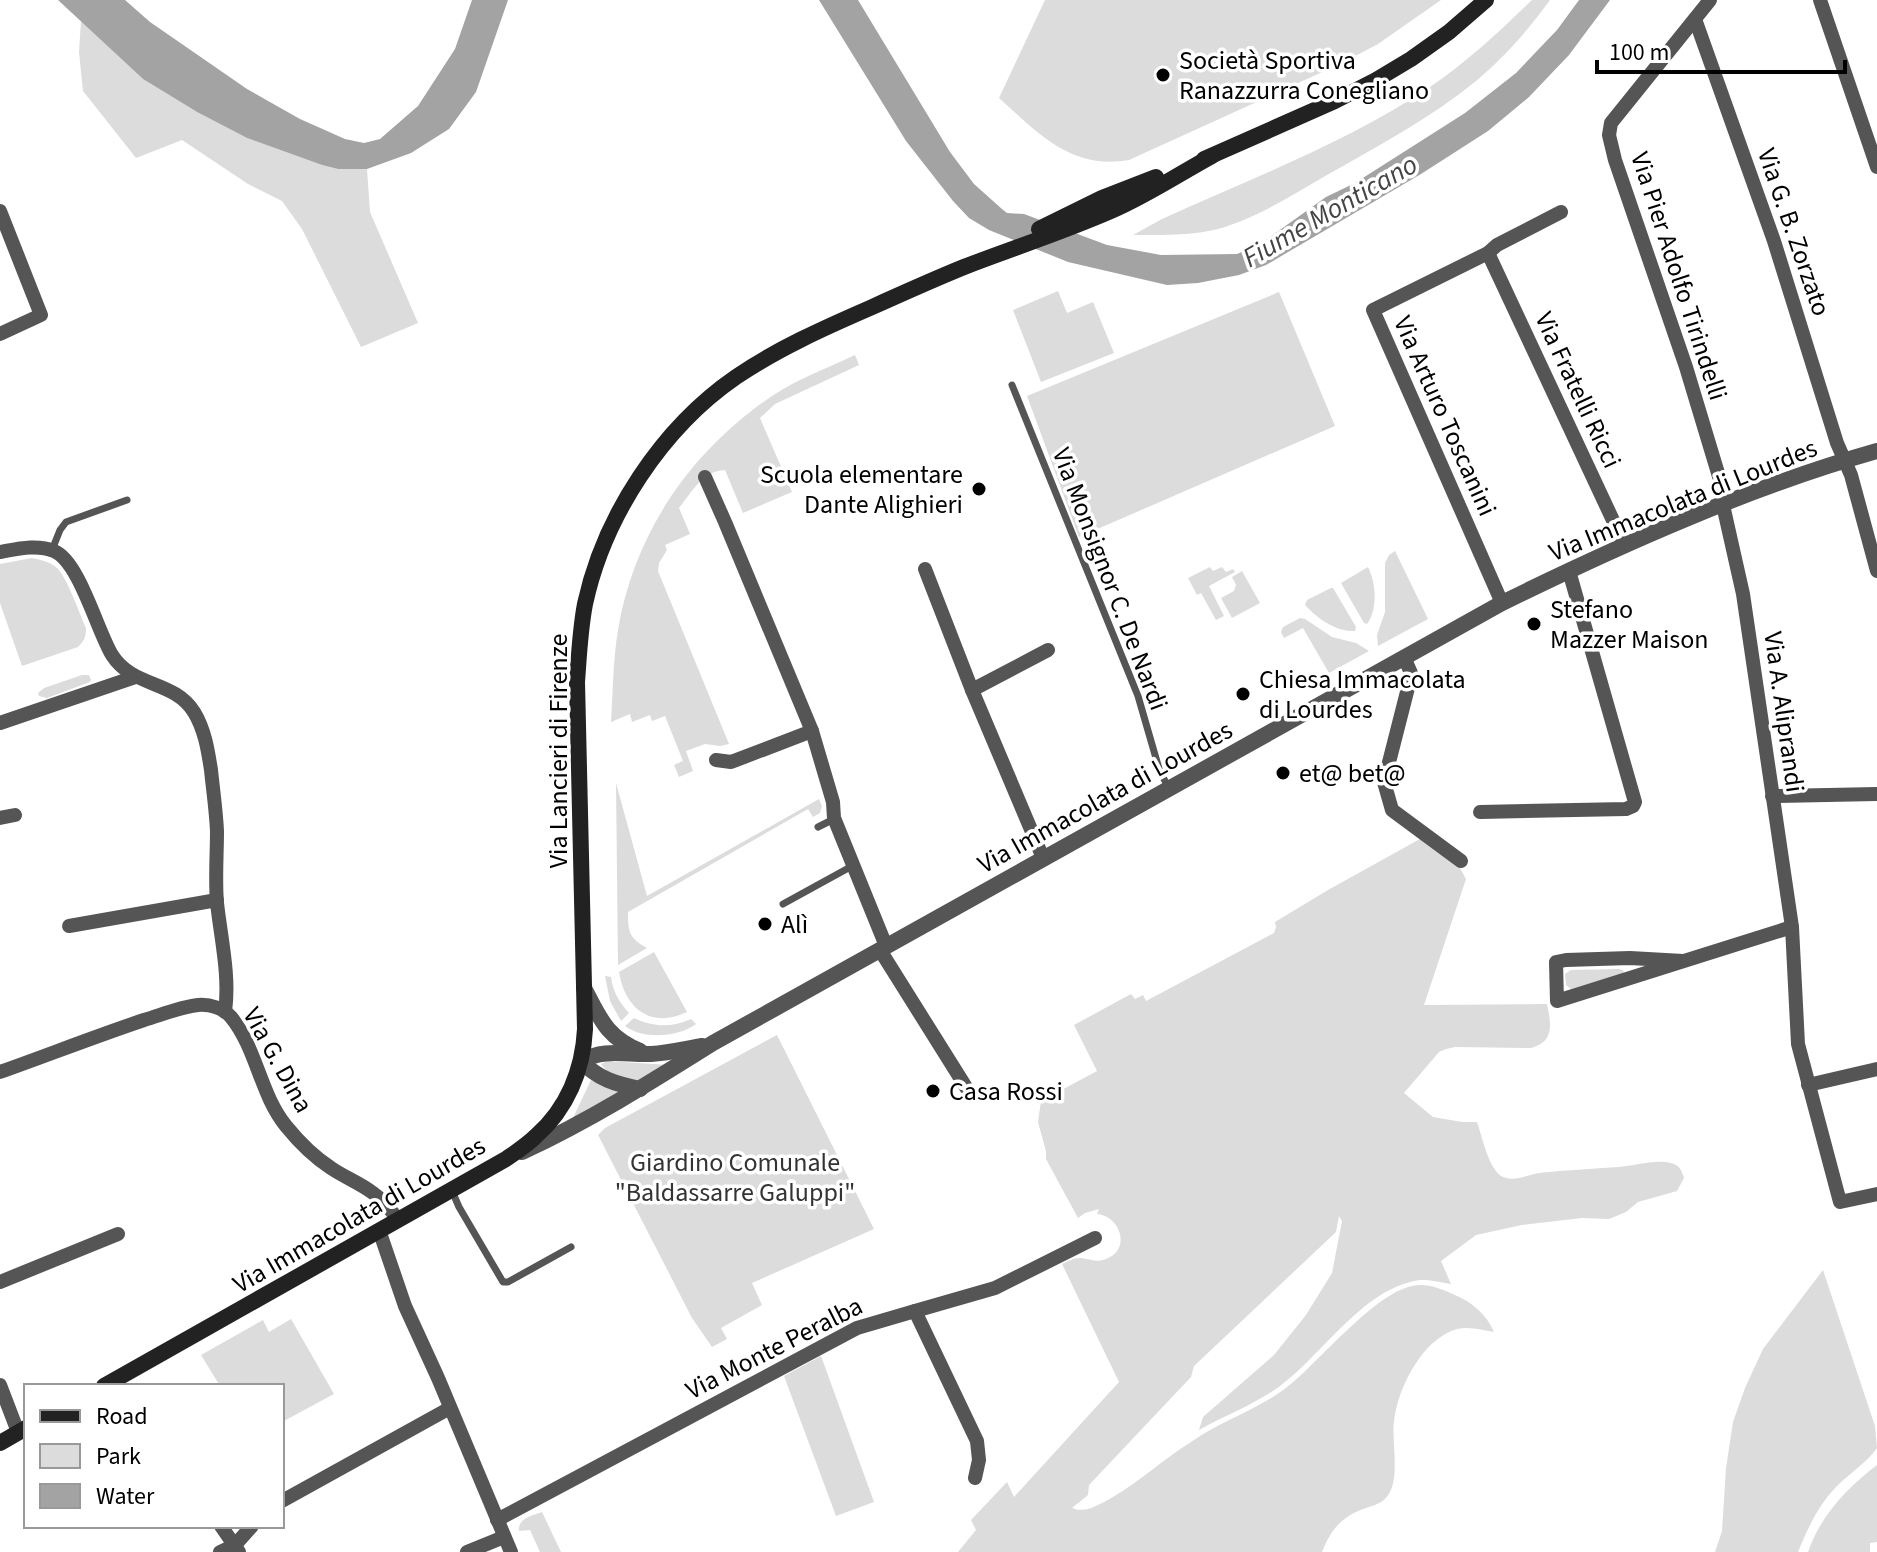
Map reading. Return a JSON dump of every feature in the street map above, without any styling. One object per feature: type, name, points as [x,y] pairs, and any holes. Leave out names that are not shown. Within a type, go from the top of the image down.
[{"type":"main road","name":"Via Lancieri di Firenze","points":[[506,1159],[549,1123],[571,1091],[581,1061],[585,1029],[579,643],[585,603],[597,563],[629,493],[670,437],[733,379],[765,358],[829,325],[1004,250],[1110,211],[1212,156],[1376,80],[1449,32],[1486,0]]},
{"type":"main road","name":"Via Lancieri di Firenze","points":[[1004,250],[1088,204],[1212,156]]},
{"type":"main road","name":"Via Immacolata di Lourdes","points":[[129,1379],[379,1230],[506,1159]]},
{"type":"main road","points":[[0,1443],[22,1430]]},
{"type":"street","name":"Via Pier Adolfo Tirindelli","points":[[1710,0],[1611,123],[1609,135],[1686,367],[1725,504]]},
{"type":"street","points":[[1820,0],[1877,167]]},
{"type":"street","name":"Via G. B. Zorzato","points":[[1695,19],[1774,241],[1837,443],[1851,475],[1877,571]]},
{"type":"street","points":[[0,211],[41,315],[0,334]]},
{"type":"street","name":"Via Arturo Toscanini","points":[[1502,603],[1373,310],[1488,253],[1497,245],[1561,212]]},
{"type":"street","name":"Via Fratelli Ricci","points":[[1488,253],[1625,546]]},
{"type":"street","name":"Via Immacolata di Lourdes","points":[[506,1159],[562,1133],[713,1043],[1502,603],[1725,504],[1877,451]]},
{"type":"street","points":[[705,477],[812,731],[833,802],[834,818],[883,948],[969,1092]]},
{"type":"street","name":"Via A. Aliprandi","points":[[1725,504],[1743,594],[1792,927],[1796,1032],[1840,1202],[1877,1194]]},
{"type":"street","points":[[0,552],[37,547],[63,556],[74,570],[105,643],[119,665],[135,677],[169,690],[196,714],[204,735],[216,809],[217,900],[227,985],[225,1012]]},
{"type":"street","points":[[925,569],[1043,858]]},
{"type":"street","points":[[1480,812],[1626,809],[1635,802],[1569,571]]},
{"type":"street","points":[[972,690],[1048,650]]},
{"type":"street","points":[[1404,657],[1411,673],[1410,680],[1384,782],[1392,810],[1461,861]]},
{"type":"street","points":[[0,723],[135,677]]},
{"type":"street","points":[[716,760],[731,762],[812,731]]},
{"type":"street","points":[[1772,796],[1877,794]]},
{"type":"street","points":[[69,926],[217,900]]},
{"type":"street","points":[[1683,961],[1630,958],[1556,962],[1557,1001],[1792,927]]},
{"type":"street","points":[[584,988],[612,1035],[649,1054]]},
{"type":"street","name":"Via G. Dina","points":[[0,1072],[93,1036],[191,1006],[207,1005],[225,1012],[239,1029],[270,1101],[290,1131],[331,1168],[373,1192],[398,1220]]},
{"type":"street","name":"Via Immacolata di Lourdes","points":[[581,1061],[605,1052],[649,1054],[713,1043]]},
{"type":"street","points":[[581,1061],[603,1079],[640,1089]]},
{"type":"street","points":[[1808,1085],[1877,1069]]},
{"type":"street","points":[[379,1230],[405,1306],[511,1552]]},
{"type":"street","points":[[0,1282],[118,1234]]},
{"type":"street","name":"Via Monte Peralba","points":[[497,1520],[857,1328],[995,1288],[1095,1238]]},
{"type":"street","points":[[915,1311],[977,1441],[979,1460],[975,1478]]},
{"type":"street","points":[[0,1385],[22,1430]]},
{"type":"street","points":[[284,1500],[450,1408]]},
{"type":"street","points":[[222,1528],[237,1548]]},
{"type":"street","points":[[220,1552],[237,1548],[251,1528]]},
{"type":"street","points":[[467,1552],[504,1537]]},
{"type":"lane","name":"Via Monsignor C. De Nardi","points":[[1012,385],[1138,696],[1160,772],[1169,788]]},
{"type":"lane","points":[[52,550],[66,522],[127,500]]},
{"type":"lane","points":[[818,827],[834,818]]},
{"type":"lane","points":[[783,904],[854,865]]},
{"type":"lane","points":[[451,1190],[503,1282],[571,1247]]},
{"type":"green space","name":"Società Sportiva Ranazzurra Conegliano","points":[[1045,0],[1441,0],[1378,44],[1340,64],[1129,160],[1108,162],[1073,154],[1057,146],[999,98]]},
{"type":"green space","points":[[1532,0],[1550,0],[1497,62],[1441,107],[1385,142],[1247,219],[1197,233],[1133,235],[1333,142],[1399,107],[1457,67]]},
{"type":"green space","points":[[81,21],[143,79],[247,138],[322,165],[338,169],[367,169],[370,212],[418,323],[361,347],[302,229],[282,201],[248,184],[182,140],[136,158],[83,91],[79,52]]},
{"type":"green space","points":[[1058,291],[1067,313],[1093,302],[1114,353],[1041,382],[1013,310]]},
{"type":"green space","points":[[1279,292],[1335,426],[1079,537],[1027,396]]},
{"type":"green space","points":[[855,355],[859,365],[775,404],[760,418],[792,492],[743,513],[725,470],[717,471],[704,478],[679,508],[690,534],[665,545],[667,550],[658,571],[729,744],[705,744],[686,751],[693,771],[679,777],[674,765],[683,761],[665,716],[652,721],[650,715],[632,722],[630,714],[611,722],[618,630],[637,560],[671,497],[716,442],[772,396]]},
{"type":"green space","points":[[1395,551],[1428,619],[1378,646],[1377,635],[1385,612],[1385,563]]},
{"type":"green space","points":[[32,558],[52,564],[61,573],[86,631],[78,647],[22,666],[0,603],[0,564]]},
{"type":"green space","points":[[1210,567],[1213,571],[1222,567],[1226,572],[1233,569],[1235,572],[1209,586],[1224,616],[1216,620],[1201,593],[1197,595],[1188,578]]},
{"type":"green space","points":[[1368,567],[1375,596],[1367,624],[1341,583]]},
{"type":"green space","points":[[1242,571],[1260,603],[1232,618],[1221,598],[1234,591],[1236,585],[1232,577]]},
{"type":"green space","points":[[1331,588],[1356,627],[1355,631],[1328,624],[1305,605],[1307,600]]},
{"type":"green space","points":[[1300,618],[1332,637],[1356,643],[1369,651],[1329,673],[1303,628],[1284,638],[1281,632],[1283,627]]},
{"type":"green space","points":[[89,675],[90,682],[47,698],[39,696],[38,693],[44,688]]},
{"type":"green space","points":[[616,783],[647,896],[819,799],[822,806],[820,813],[813,817],[808,809],[628,912],[631,934],[647,948],[618,965]]},
{"type":"green space","points":[[1420,839],[1460,868],[1466,879],[1424,1005],[1547,1004],[1550,1031],[1544,1041],[1531,1048],[1446,1049],[1439,1052],[1404,1093],[1433,1117],[1477,1122],[1490,1161],[1503,1177],[1661,1162],[1674,1164],[1681,1170],[1684,1178],[1677,1191],[1638,1202],[1626,1212],[1609,1219],[1582,1218],[1522,1225],[1476,1235],[1441,1261],[1451,1284],[1418,1280],[1395,1287],[1359,1311],[1280,1386],[1199,1430],[1203,1417],[1274,1355],[1306,1315],[1332,1273],[1342,1221],[1339,1216],[1336,1232],[1194,1366],[1191,1377],[1089,1485],[1088,1495],[1072,1508],[1090,1509],[1111,1498],[1180,1449],[1275,1396],[1369,1311],[1404,1288],[1429,1286],[1461,1298],[1483,1315],[1494,1332],[1457,1329],[1444,1334],[1423,1354],[1406,1380],[1396,1408],[1393,1430],[1395,1473],[1390,1492],[1385,1499],[1342,1521],[1322,1552],[958,1552],[976,1530],[971,1520],[1007,1482],[1014,1497],[1119,1382],[1062,1264],[1078,1258],[1106,1259],[1119,1248],[1120,1234],[1112,1220],[1097,1214],[1099,1209],[1078,1218],[1046,1159],[1038,1122],[1041,1101],[1097,1071],[1074,1025],[1131,994],[1135,999],[1143,995],[1146,1001],[1274,933],[1275,922]]},
{"type":"green space","points":[[654,952],[687,1012],[674,1017],[651,1017],[627,996],[619,972]]},
{"type":"green space","points":[[1619,969],[1624,973],[1571,989],[1566,985],[1565,974],[1571,970]]},
{"type":"green space","points":[[605,976],[611,977],[617,996],[629,1013],[621,1021],[610,1001]]},
{"type":"green space","points":[[634,1018],[656,1025],[691,1019],[696,1024],[680,1032],[651,1035],[625,1026]]},
{"type":"green space","name":"Giardino Comunale \"Baldassarre Galuppi\"","points":[[777,1035],[874,1229],[752,1283],[762,1305],[721,1328],[727,1339],[712,1347],[692,1318],[598,1135],[605,1128]]},
{"type":"green space","points":[[607,1061],[669,1065],[648,1078],[633,1080],[609,1072],[601,1064]]},
{"type":"green space","points":[[591,1080],[621,1092],[572,1120]]},
{"type":"green space","points":[[1823,1270],[1875,1426],[1877,1448],[1826,1498],[1798,1552],[1715,1552],[1722,1531],[1733,1422],[1745,1388],[1763,1349]]},
{"type":"green space","points":[[291,1319],[334,1394],[284,1421],[284,1384],[219,1384],[201,1355],[263,1320],[269,1332]]},
{"type":"green space","points":[[821,1356],[874,1502],[836,1516],[784,1376]]},
{"type":"green space","points":[[1877,1465],[1877,1542],[1870,1543],[1870,1552],[1808,1552],[1820,1526],[1836,1503]]},
{"type":"green space","points":[[542,1512],[561,1552],[540,1552],[530,1530],[519,1531],[523,1520]]},
{"type":"water","points":[[58,0],[125,0],[150,22],[247,89],[300,119],[345,139],[364,143],[380,139],[418,106],[455,49],[472,0],[508,0],[476,92],[449,129],[411,153],[367,169],[338,169],[247,138],[197,112],[143,79]]},
{"type":"water","name":"Fiume Monticano","points":[[819,0],[858,0],[950,152],[974,184],[1007,213],[1024,214],[1107,245],[1161,255],[1237,254],[1260,244],[1326,197],[1355,183],[1465,113],[1516,73],[1557,30],[1579,0],[1610,0],[1569,55],[1529,97],[1488,131],[1266,265],[1239,275],[1167,285],[1068,262],[989,230],[969,218],[906,141]]},
{"type":"place","name":"Società Sportiva Ranazzurra Conegliano","points":[[1163,75]]},
{"type":"place","name":"Scuola elementare Dante Alighieri","points":[[979,489]]},
{"type":"place","name":"Stefano Mazzer Maison","points":[[1534,624]]},
{"type":"place","name":"Chiesa Immacolata di Lourdes","points":[[1243,694]]},
{"type":"place","name":"et@ bet@","points":[[1283,773]]},
{"type":"place","name":"Alì","points":[[765,924]]},
{"type":"place","name":"Casa Rossi","points":[[933,1091]]}]
